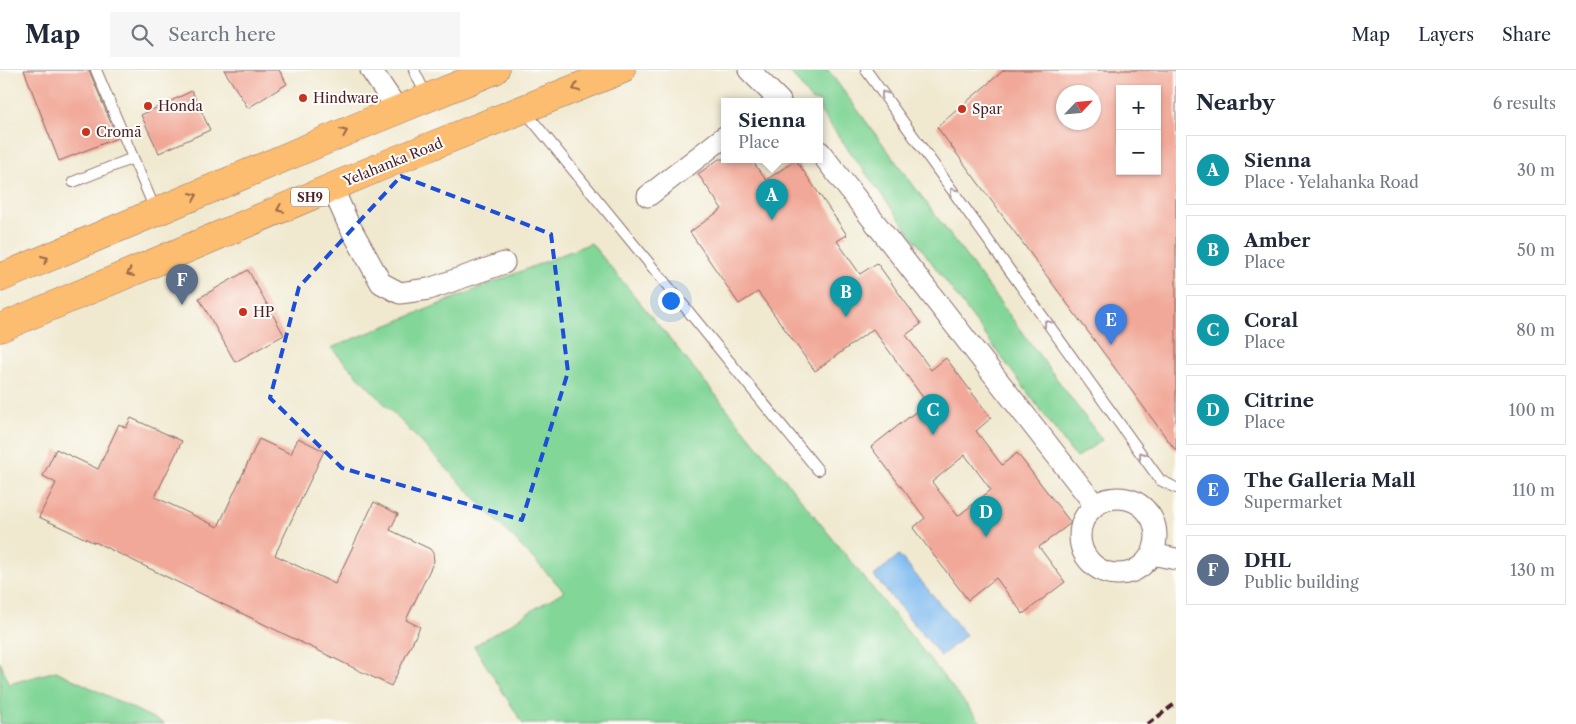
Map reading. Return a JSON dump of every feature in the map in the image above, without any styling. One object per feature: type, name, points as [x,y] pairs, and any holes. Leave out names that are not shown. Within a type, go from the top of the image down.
[{"type":"main road","points":[[0,278],[495,70]]},
{"type":"main road","name":"Yelahanka Road","points":[[0,328],[332,187],[621,70]]},
{"type":"street","points":[[371,70],[398,110]]},
{"type":"street","points":[[749,70],[773,98]]},
{"type":"street","points":[[764,70],[774,98]]},
{"type":"street","points":[[648,196],[721,138]]},
{"type":"street","points":[[823,156],[1095,505]]},
{"type":"street","points":[[332,187],[368,263],[381,283],[400,293],[429,289],[504,263]]},
{"type":"street","points":[[1120,498],[1132,500],[1151,517],[1155,529],[1156,542],[1152,554],[1144,564],[1134,571],[1122,574],[1109,573],[1098,568],[1089,560],[1082,549],[1080,537],[1086,514],[1095,505],[1106,499],[1120,498]]},
{"type":"street","points":[[1152,554],[1176,559]]},
{"type":"lane","points":[[96,70],[156,212]]},
{"type":"lane","points":[[414,70],[428,98]]},
{"type":"lane","points":[[866,70],[1160,480],[1176,488]]},
{"type":"lane","points":[[523,109],[818,470]]},
{"type":"lane","points":[[73,182],[133,158]]},
{"type":"highlighted area","points":[[401,176],[551,234],[568,372],[522,520],[342,468],[270,398],[299,287]]},
{"type":"green space","points":[[789,70],[828,70],[1102,440],[1076,458],[823,115],[823,98],[810,98]]},
{"type":"green space","points":[[591,243],[982,724],[523,724],[474,646],[564,591],[331,348]]},
{"type":"green space","points":[[0,662],[9,684],[56,671],[165,724],[0,724]]},
{"type":"water","points":[[899,555],[966,635],[941,656],[874,576]]},
{"type":"building","points":[[24,70],[89,70],[117,138],[59,161]]},
{"type":"building","points":[[224,70],[279,70],[287,84],[248,108]]},
{"type":"building","points":[[1004,70],[1176,70],[1176,451],[937,127]]},
{"type":"building","points":[[192,91],[210,130],[159,153],[141,115]]},
{"type":"building","points":[[719,159],[721,159],[721,163],[754,163],[766,180],[792,163],[798,163],[847,235],[837,241],[860,274],[877,263],[921,324],[906,335],[931,370],[946,358],[991,418],[976,431],[1002,465],[1017,453],[1071,523],[1039,547],[1065,582],[1023,614],[996,578],[968,600],[913,528],[925,518],[871,447],[927,403],[873,329],[815,371],[758,292],[739,304],[690,232],[722,209],[698,174]],"holes":[[[965,455],[991,490],[958,516],[932,482]]]},
{"type":"building","points":[[248,270],[284,335],[235,362],[199,298]]},
{"type":"building","points":[[131,418],[182,441],[155,497],[218,527],[259,439],[291,454],[298,438],[324,451],[275,555],[335,584],[374,502],[398,514],[390,530],[430,549],[433,553],[434,561],[406,620],[420,627],[391,686],[95,542],[39,517],[56,483],[43,476],[56,449],[98,469],[119,424],[126,428]]},
{"type":"railway","points":[[1148,724],[1176,703]]},
{"type":"place","name":"Hindware","points":[[303,98]]},
{"type":"place","name":"Honda","points":[[148,106]]},
{"type":"place","name":"Spar","points":[[962,109]]},
{"type":"place","name":"Cromā","points":[[86,132]]},
{"type":"place","name":"Sienna","points":[[772,220]]},
{"type":"place","name":"DHL","points":[[182,305]]},
{"type":"place","name":"HP","points":[[243,312]]},
{"type":"place","name":"Amber","points":[[846,317]]},
{"type":"place","name":"The Galleria Mall","points":[[1111,345]]},
{"type":"place","name":"Coral","points":[[933,435]]},
{"type":"place","name":"Citrine","points":[[986,537]]}]
